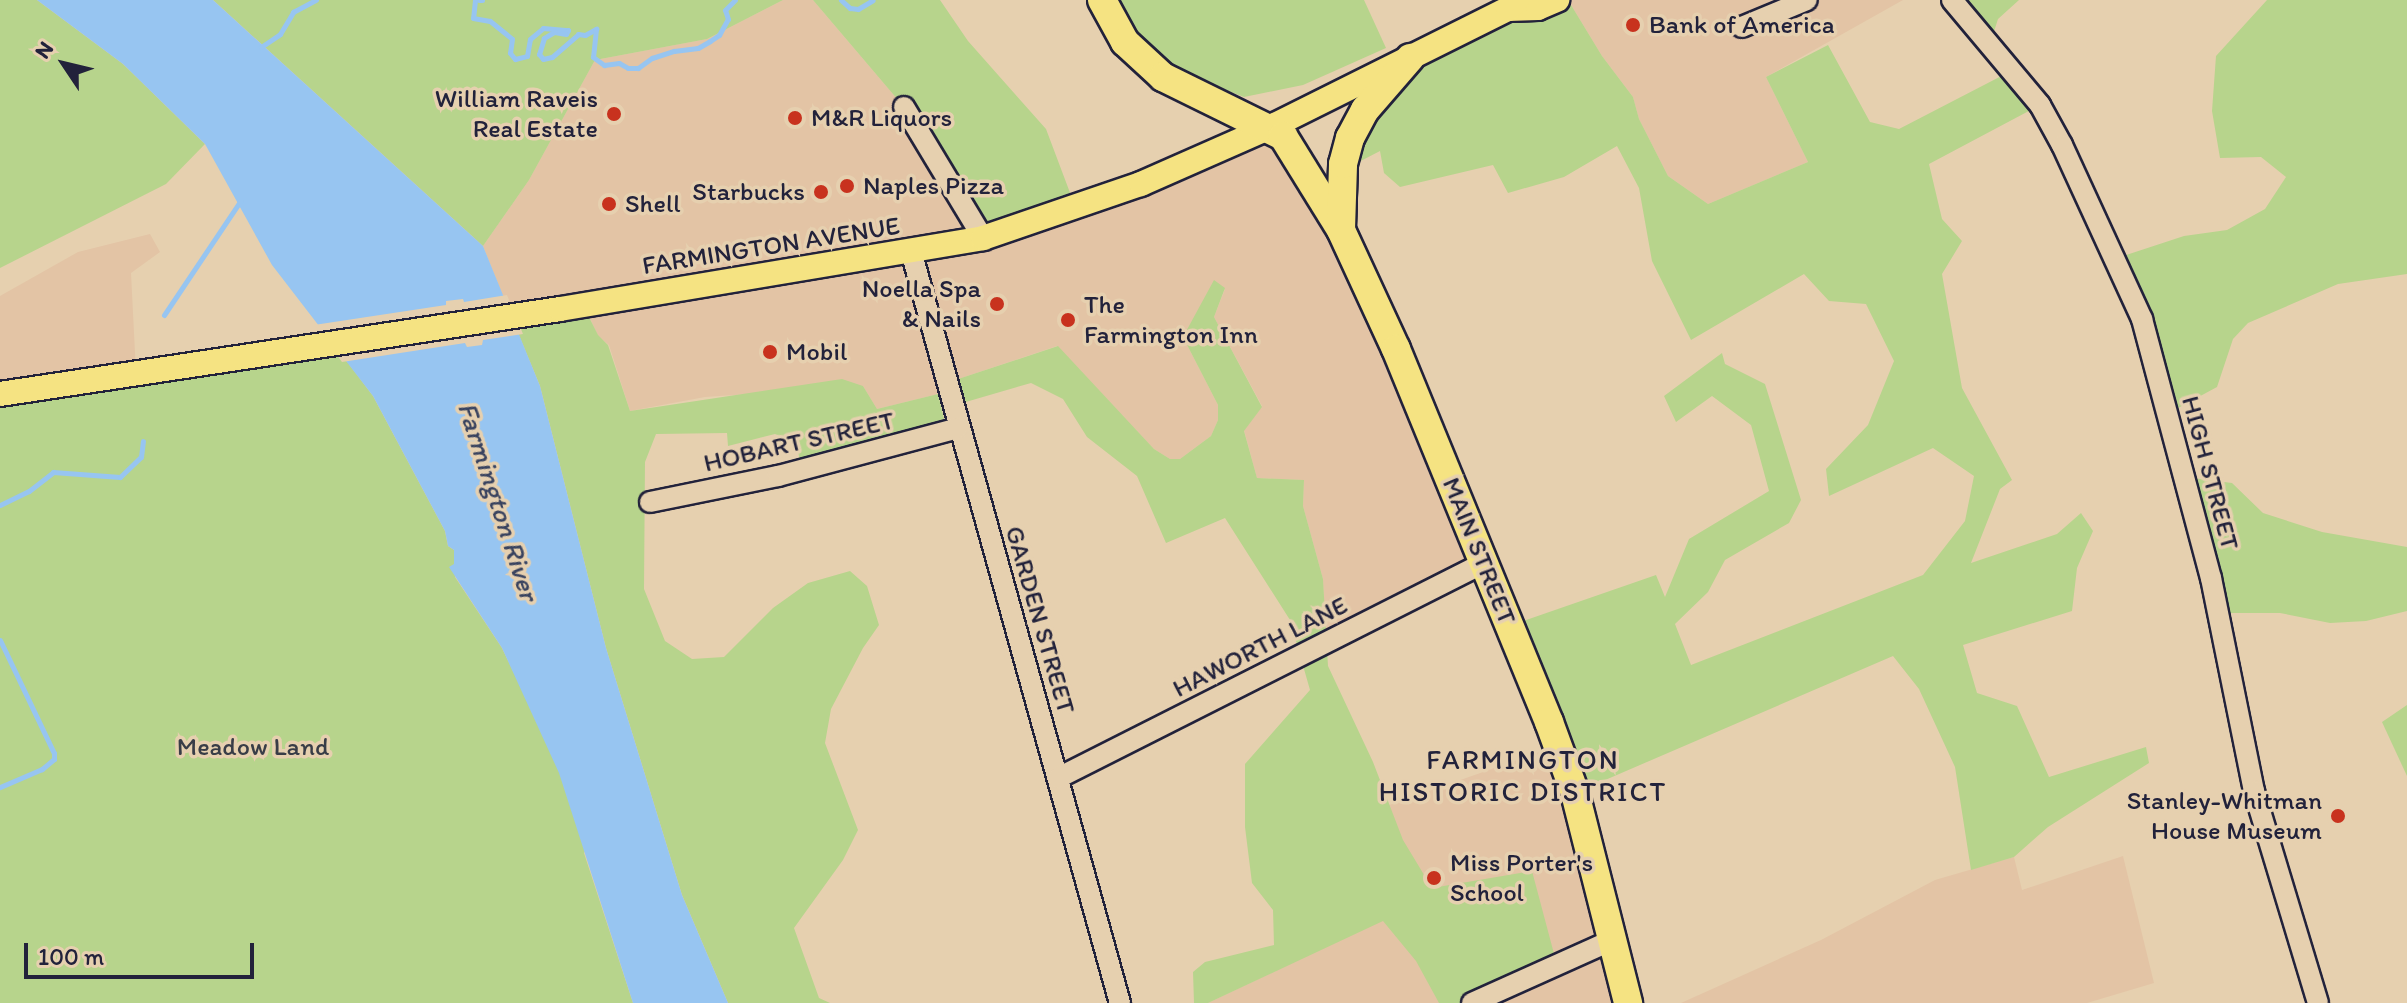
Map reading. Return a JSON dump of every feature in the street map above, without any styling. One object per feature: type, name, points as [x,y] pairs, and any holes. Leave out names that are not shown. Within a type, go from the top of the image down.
[{"type":"highway","points":[[1102,0],[1125,42],[1163,77],[1207,102],[1269,126]]},
{"type":"highway","points":[[1341,230],[1343,164],[1350,138],[1365,110],[1410,58]]},
{"type":"highway","name":"MAIN STREET","points":[[1269,126],[1293,148],[1341,230],[1396,349],[1485,562],[1575,793],[1628,1003]]},
{"type":"main road","name":"FARMINGTON AVENUE","points":[[0,394],[560,309],[983,238],[1141,184],[1410,58],[1512,5],[1538,8],[1557,0]]},
{"type":"street","points":[[1742,27],[1807,0]]},
{"type":"street","name":"HIGH STREET","points":[[1952,0],[2040,105],[2062,145],[2142,319],[2211,578],[2254,791],[2318,1003]]},
{"type":"street","points":[[904,107],[983,238]]},
{"type":"street","name":"GARDEN STREET","points":[[911,251],[1120,1003]]},
{"type":"street","name":"HOBART STREET","points":[[650,502],[778,476],[958,428]]},
{"type":"street","name":"HAWORTH LANE","points":[[1058,778],[1485,562]]},
{"type":"street","points":[[1472,1003],[1612,940]]},
{"type":"shaded area","points":[[783,0],[813,0],[904,107],[983,237],[1283,136],[1485,562],[1326,642],[1323,579],[1303,506],[1304,480],[1257,478],[1244,430],[1262,406],[1214,317],[1225,289],[1183,337],[1218,405],[1218,420],[1211,436],[1180,459],[1170,459],[1154,449],[1057,346],[946,383],[938,394],[877,409],[863,386],[705,397],[630,411],[609,345],[598,336],[584,305],[511,316],[483,246],[529,180],[595,60],[707,39]]},
{"type":"shaded area","points":[[1568,0],[1903,0],[1766,77],[1808,162],[1708,204],[1668,176],[1639,119],[1633,97],[1602,56]]},
{"type":"shaded area","points":[[150,234],[160,252],[131,273],[136,373],[0,394],[0,296],[78,252]]},
{"type":"shaded area","name":"Miss Porter's School","points":[[1557,746],[1628,1003],[1208,1003],[1277,970],[1270,847]]},
{"type":"shaded area","points":[[2123,856],[2154,983],[2087,1003],[1681,1003],[1821,940],[1935,880],[2014,857],[2022,890]]},
{"type":"green space","points":[[0,0],[37,0],[123,64],[205,144],[166,184],[0,268]]},
{"type":"green space","points":[[213,0],[783,0],[707,39],[595,60],[529,180],[483,246]]},
{"type":"green space","points":[[813,0],[940,0],[968,41],[1046,129],[1075,206],[983,238],[904,107]]},
{"type":"green space","points":[[1112,0],[1364,0],[1386,48],[1303,85],[1244,97],[1191,77],[1150,53]]},
{"type":"green space","points":[[1568,0],[1602,56],[1633,97],[1639,119],[1668,176],[1708,204],[1808,162],[1766,77],[1828,45],[1870,122],[1899,129],[2013,70],[2040,105],[1929,164],[1942,219],[1962,241],[1942,274],[1962,388],[2012,480],[2000,489],[1971,563],[2057,534],[2081,513],[2093,531],[2077,568],[2072,611],[1963,645],[1977,693],[2017,706],[2049,777],[2146,747],[2149,763],[2048,827],[2014,857],[1971,870],[1955,767],[1919,689],[1893,656],[1575,793],[1509,626],[1656,575],[1665,597],[1689,539],[1769,491],[1751,425],[1712,396],[1676,422],[1664,396],[1722,353],[1725,364],[1765,384],[1801,500],[1789,523],[1725,560],[1708,592],[1675,624],[1691,665],[1923,575],[1965,521],[1974,476],[1933,448],[1829,496],[1826,469],[1868,425],[1894,361],[1866,304],[1829,301],[1804,274],[1691,340],[1652,261],[1639,188],[1617,146],[1564,177],[1508,193],[1493,165],[1400,187],[1384,173],[1380,151],[1351,166],[1350,138],[1410,58]]},
{"type":"green space","points":[[1952,0],[2019,0],[1998,19],[1990,44]]},
{"type":"green space","points":[[2267,0],[2407,0],[2407,274],[2338,284],[2248,323],[2233,339],[2217,387],[2167,414],[2114,259],[2184,236],[2227,230],[2265,209],[2286,177],[2261,157],[2220,158],[2212,111],[2216,56]]},
{"type":"green space","points":[[1214,280],[1225,288],[1214,317],[1262,407],[1244,431],[1257,478],[1304,480],[1303,506],[1323,579],[1328,666],[1373,762],[1403,840],[1432,888],[1532,871],[1557,965],[1472,1003],[1439,1003],[1416,961],[1383,921],[1208,1003],[1194,1003],[1193,972],[1205,962],[1274,945],[1273,910],[1252,883],[1245,827],[1245,764],[1310,690],[1290,620],[1225,518],[1166,543],[1137,476],[1087,437],[1063,399],[1031,383],[952,406],[946,383],[1058,346],[1154,449],[1170,459],[1180,459],[1211,436],[1218,420],[1218,405],[1183,337]]},
{"type":"green space","points":[[583,305],[598,335],[608,345],[630,411],[842,379],[863,386],[877,409],[938,394],[947,431],[802,471],[796,442],[775,434],[728,446],[727,433],[656,434],[645,462],[644,589],[665,641],[692,659],[724,657],[773,608],[808,583],[850,571],[867,586],[879,625],[863,648],[831,709],[825,743],[858,830],[843,860],[794,928],[819,998],[830,1003],[728,1003],[682,895],[606,648],[540,386],[511,316]]},
{"type":"green space","name":"Meadow Land","points":[[333,343],[373,396],[445,531],[448,546],[454,550],[455,577],[502,648],[592,837],[584,853],[633,1003],[0,1003],[0,394]]},
{"type":"green space","points":[[2184,477],[2232,483],[2263,513],[2322,532],[2407,547],[2407,611],[2366,621],[2330,623],[2280,613],[2218,613]]},
{"type":"green space","points":[[2407,705],[2407,776],[2382,722]]},
{"type":"water","name":"Farmington River","points":[[37,0],[213,0],[483,246],[540,386],[606,648],[682,895],[728,1003],[633,1003],[559,773],[502,648],[449,567],[454,564],[454,550],[448,546],[445,531],[373,396],[272,265],[205,144],[123,64]]},
{"type":"pier","points":[[507,295],[523,334],[483,340],[482,345],[467,347],[465,343],[342,362],[314,325],[446,305],[446,301],[463,299],[464,302]]},
{"type":"waterway","points":[[261,47],[280,34],[293,12],[316,0]]},
{"type":"waterway","points":[[475,0],[473,18],[490,21],[512,39],[510,53],[515,59],[527,56],[530,39],[543,28],[568,30],[566,34],[554,32],[544,38],[539,54],[543,59],[552,57],[578,34],[585,35],[596,29],[593,57],[604,65],[619,63],[628,68],[638,68],[652,58],[698,48],[710,41],[719,35],[728,19],[725,10],[735,0]]},
{"type":"waterway","points":[[841,0],[850,8],[858,9],[873,0]]},
{"type":"waterway","points":[[164,315],[241,200]]},
{"type":"waterway","points":[[0,505],[29,491],[53,472],[120,477],[141,457],[143,441]]},
{"type":"waterway","points":[[0,640],[54,753],[54,759],[42,769],[0,787]]},
{"type":"place","name":"Bank of America","points":[[1633,25]]},
{"type":"place","name":"William Raveis Real Estate","points":[[614,114]]},
{"type":"place","name":"M&R Liquors","points":[[795,118]]},
{"type":"place","name":"Naples Pizza","points":[[847,186]]},
{"type":"place","name":"Starbucks","points":[[821,192]]},
{"type":"place","name":"Shell","points":[[609,204]]},
{"type":"place","name":"Noella Spa & Nails","points":[[997,304]]},
{"type":"place","name":"The Farmington Inn","points":[[1068,320]]},
{"type":"place","name":"Mobil","points":[[770,352]]},
{"type":"place","name":"Stanley-Whitman House Museum","points":[[2338,816]]},
{"type":"place","name":"Miss Porter's School","points":[[1434,878]]},
{"type":"district","name":"FARMINGTON HISTORIC DISTRICT","points":[[1523,775]]}]
